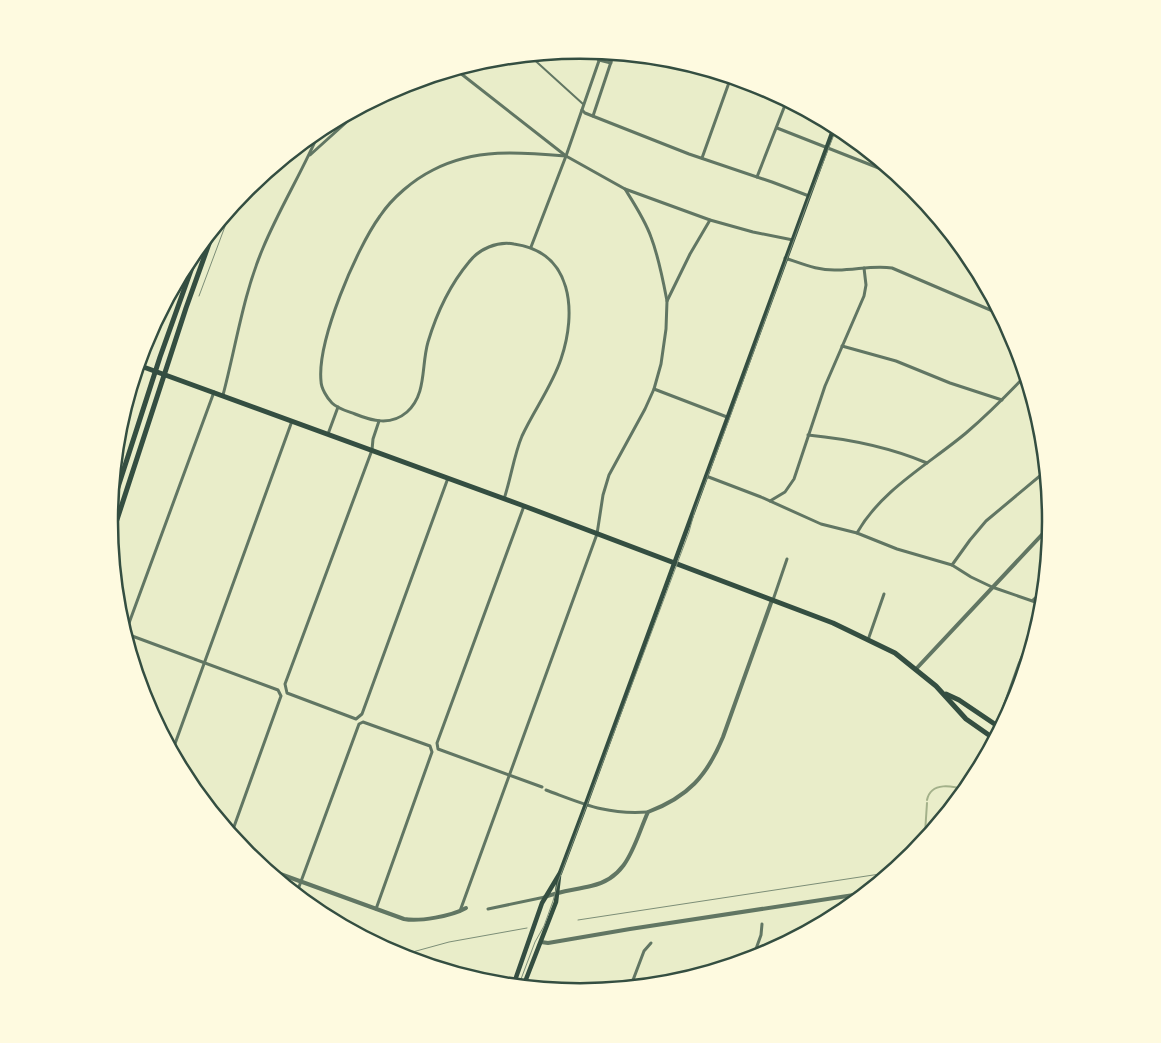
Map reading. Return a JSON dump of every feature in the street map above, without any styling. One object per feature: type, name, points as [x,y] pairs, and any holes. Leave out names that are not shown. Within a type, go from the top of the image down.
[{"type":"main road","points":[[514,979],[545,897],[560,873],[831,133]]},
{"type":"main road","points":[[118,516],[207,249]]},
{"type":"main road","points":[[120,482],[190,274]]},
{"type":"main road","points":[[144,367],[524,506],[833,623],[894,653],[946,694],[959,700],[996,726]]},
{"type":"main road","points":[[946,694],[953,706],[966,719],[990,736]]},
{"type":"main road","points":[[526,981],[558,892],[560,873]]},
{"type":"street","points":[[532,247],[599,60],[611,63]]},
{"type":"street","points":[[593,116],[612,60]]},
{"type":"street","points":[[462,75],[566,156],[625,189],[710,220],[793,240]]},
{"type":"street","points":[[702,158],[730,83]]},
{"type":"street","points":[[757,177],[785,106]]},
{"type":"street","points":[[582,110],[585,113],[702,158],[809,196]]},
{"type":"street","points":[[309,156],[345,123]]},
{"type":"street","points":[[777,128],[878,168]]},
{"type":"street","points":[[223,395],[237,330],[262,250],[315,143]]},
{"type":"street","points":[[504,499],[521,438],[561,361],[567,338],[569,314],[566,282],[554,262],[532,247],[510,243],[487,247],[471,259],[450,286],[436,315],[427,345],[420,391],[416,400],[405,414],[397,419],[379,421],[359,416],[332,403],[321,381],[326,343],[346,281],[362,245],[380,215],[404,190],[432,170],[462,158],[494,153],[529,152],[566,156]]},
{"type":"street","points":[[460,912],[597,534],[603,495],[610,475],[646,409],[654,390],[661,364],[666,330],[667,301],[661,268],[651,236],[639,210],[625,189]]},
{"type":"street","points":[[667,301],[690,254],[710,220]]},
{"type":"street","points":[[786,258],[804,265],[826,270],[885,267],[901,271],[993,311]]},
{"type":"street","points":[[770,501],[785,492],[792,485],[825,386],[866,292],[864,268]]},
{"type":"street","points":[[842,346],[896,361],[950,383],[1002,400]]},
{"type":"street","points":[[857,533],[868,517],[890,494],[965,434],[1021,380]]},
{"type":"street","points":[[654,390],[727,417]]},
{"type":"street","points":[[129,620],[214,392]]},
{"type":"street","points":[[328,434],[338,407]]},
{"type":"street","points":[[175,744],[292,421]]},
{"type":"street","points":[[379,421],[373,439],[372,450],[285,684],[287,693],[356,719],[362,714],[448,478]]},
{"type":"street","points":[[808,435],[868,444],[898,452],[927,463]]},
{"type":"street","points":[[952,565],[986,521],[1040,475]]},
{"type":"street","points":[[706,476],[770,501],[812,521],[857,533],[906,552],[952,565],[992,587],[1036,602]]},
{"type":"street","points":[[524,506],[438,743],[438,749],[542,787]]},
{"type":"street","points":[[916,669],[1043,534]]},
{"type":"street","points":[[546,790],[617,813],[648,812],[672,802],[693,786],[709,765],[724,734],[787,560]]},
{"type":"street","points":[[868,640],[884,594]]},
{"type":"street","points":[[1033,600],[1037,597]]},
{"type":"street","points":[[133,637],[278,690],[281,696],[234,828]]},
{"type":"street","points":[[1008,698],[1024,653]]},
{"type":"street","points":[[299,889],[358,724],[363,722],[430,746],[432,752],[376,909]]},
{"type":"street","points":[[488,909],[545,897],[558,892],[597,885],[614,876],[628,860],[648,812]]},
{"type":"street","points":[[282,875],[400,918],[413,920],[460,912],[466,908]]},
{"type":"street","points":[[541,942],[548,943],[609,934],[630,929],[853,895]]},
{"type":"street","points":[[756,950],[761,935],[762,924]]},
{"type":"street","points":[[633,981],[644,951],[652,943]]},
{"type":"lane","points":[[536,61],[583,104]]},
{"type":"waterway","points":[[927,800],[929,794],[938,787],[959,788]]},
{"type":"waterway","points":[[925,830],[927,803]]},
{"type":"tram line","points":[[521,980],[535,942],[544,926],[558,882],[689,532],[695,510],[834,135]]},
{"type":"tram line","points":[[199,296],[226,225]]},
{"type":"tram line","points":[[578,920],[880,874]]},
{"type":"tram line","points":[[412,952],[449,942],[527,928]]}]
